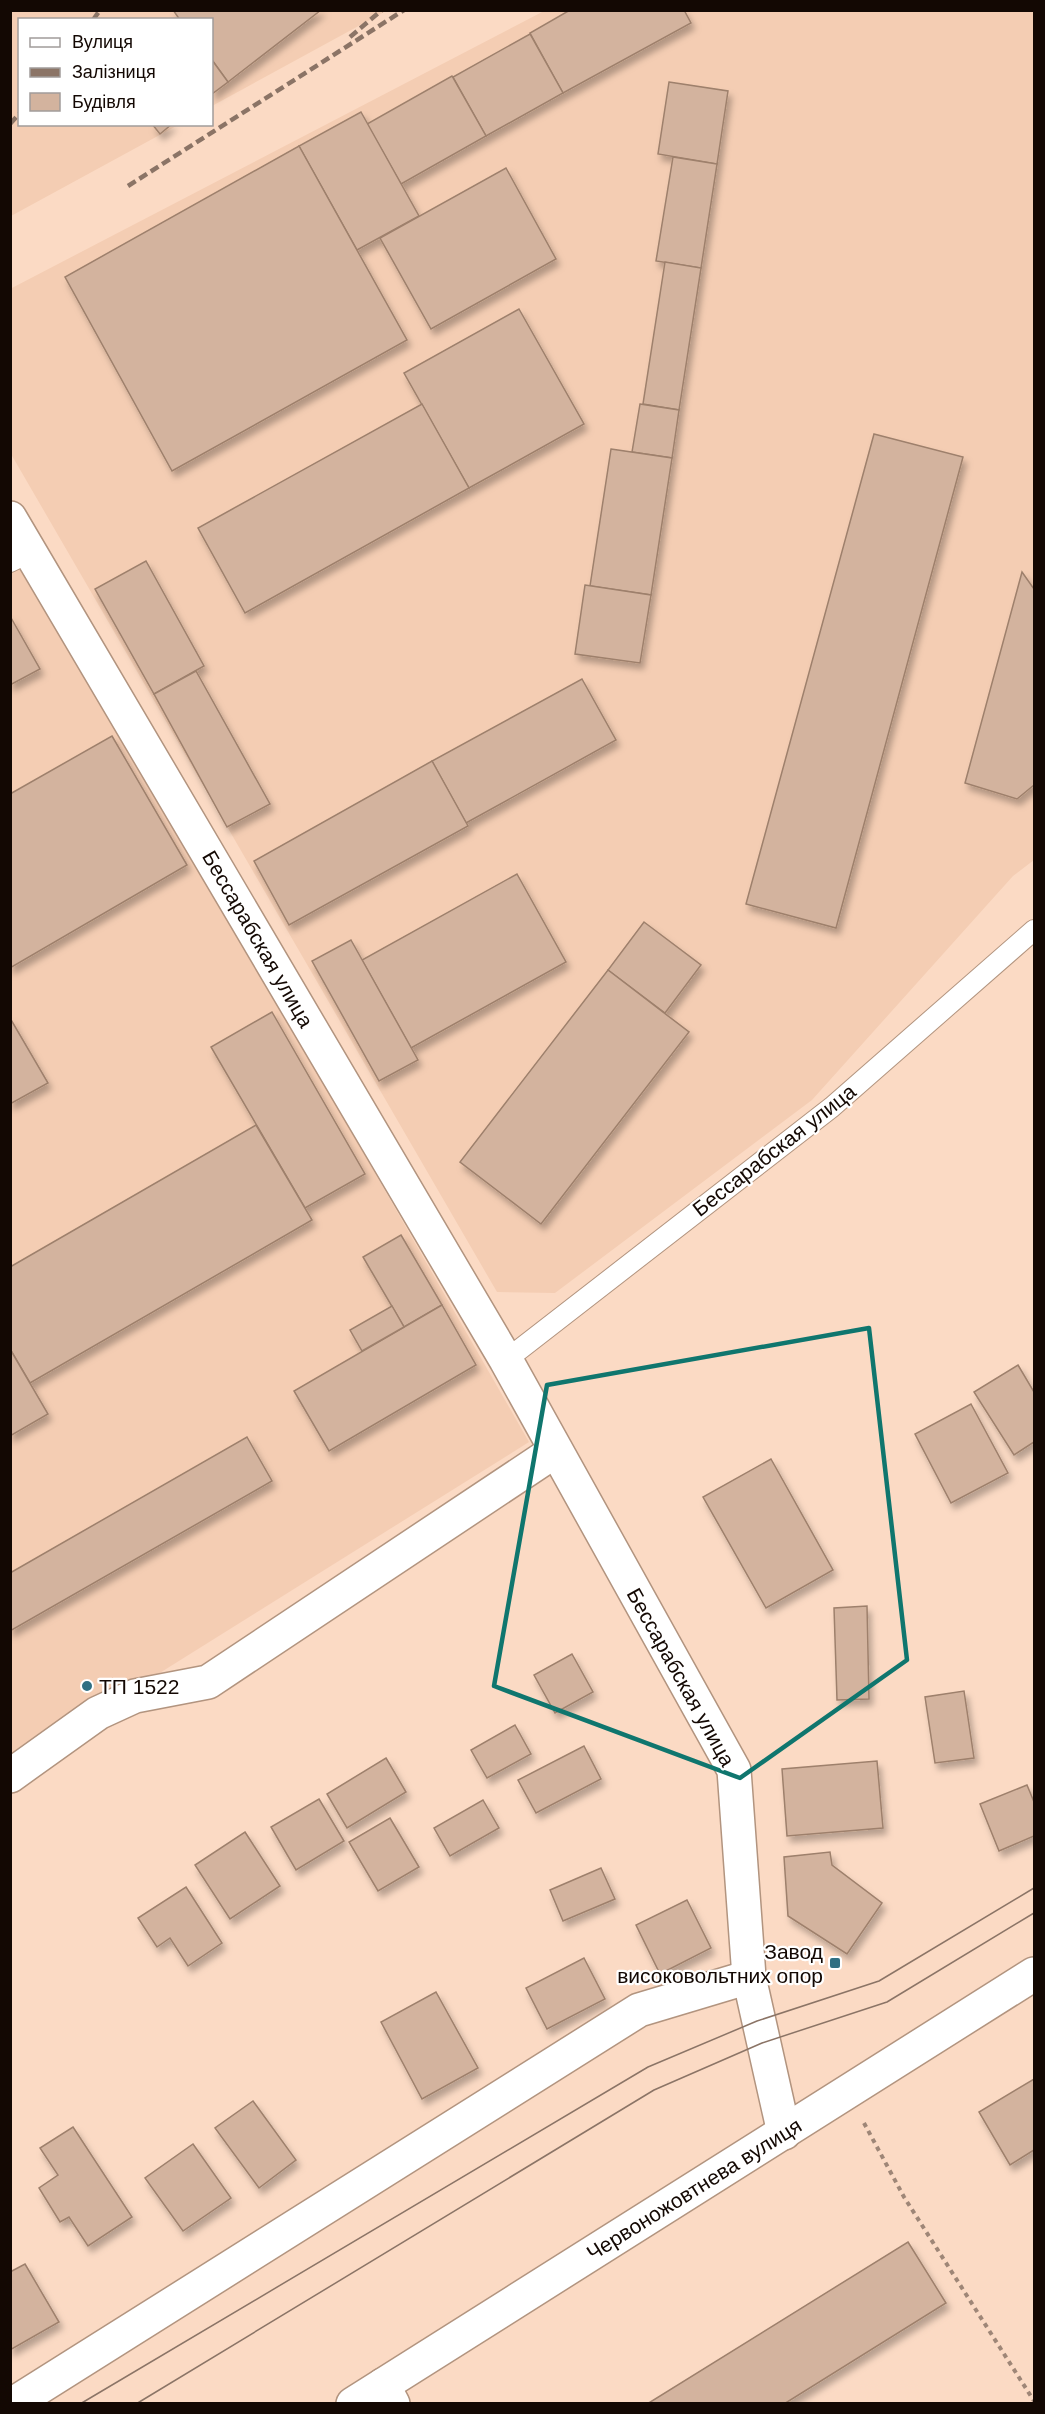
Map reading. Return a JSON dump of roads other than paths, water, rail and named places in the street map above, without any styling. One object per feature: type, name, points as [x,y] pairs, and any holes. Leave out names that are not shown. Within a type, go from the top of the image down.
[{"type":"street","name":"Бессарабская улица","points":[[10,518],[20,557],[506,1360],[734,1770],[749,1977],[784,2133]]},
{"type":"street","points":[[10,1776],[98,1713],[135,1696],[208,1682],[555,1451]]},
{"type":"street","name":"Червоножовтнева вулиця","points":[[353,2403],[388,2394],[784,2133],[1035,1974]]},
{"type":"street","points":[[13,2403],[639,2010],[749,1977]]},
{"type":"lane","name":"Бессарабская улица","points":[[506,1360],[832,1107],[1035,930]]},
{"type":"tram line","points":[[80,2404],[648,2067],[757,2021],[879,1981],[1034,1888]]},
{"type":"tram line","points":[[136,2404],[654,2090],[762,2043],[887,2002],[1034,1913]]},
{"type":"railway","points":[[94,18],[100,10]]},
{"type":"railway","points":[[350,37],[382,10]]},
{"type":"railway","points":[[128,186],[404,10]]},
{"type":"railway","points":[[10,124],[18,115]]},
{"type":"place","name":"ТП 1522","points":[[87,1686]]},
{"type":"place","name":"Завод високовольтних опор","points":[[835,1963]]}]
